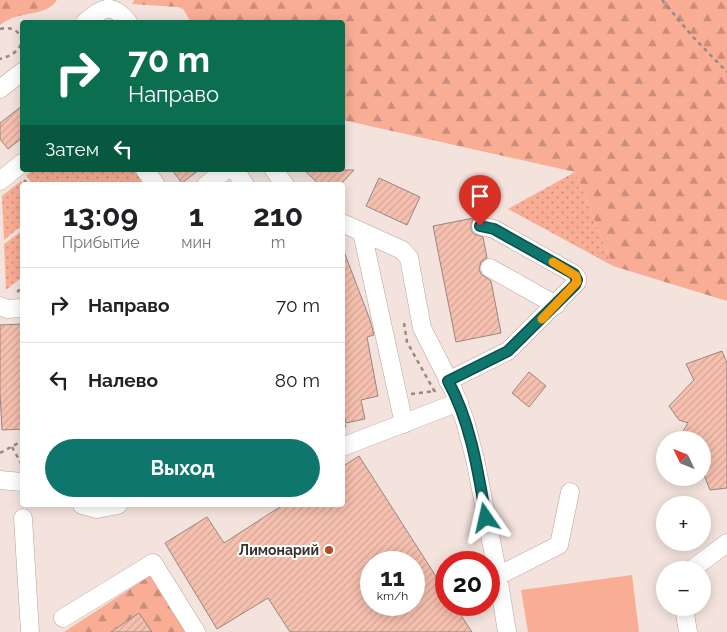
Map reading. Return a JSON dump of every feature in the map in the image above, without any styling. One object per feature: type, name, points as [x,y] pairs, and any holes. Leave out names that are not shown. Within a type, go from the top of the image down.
[{"type":"lane","points":[[88,20],[102,10],[110,8],[117,10],[126,20]]},
{"type":"lane","points":[[0,89],[20,74]]},
{"type":"lane","points":[[3,173],[20,164]]},
{"type":"lane","points":[[210,182],[223,172]]},
{"type":"lane","points":[[345,224],[402,250],[410,261],[412,320],[424,336],[476,459],[493,551]]},
{"type":"lane","points":[[362,232],[404,424]]},
{"type":"lane","points":[[345,446],[404,424],[447,394],[508,351],[575,285],[576,276],[517,242],[514,248],[508,249],[482,232]]},
{"type":"lane","points":[[490,268],[556,305]]},
{"type":"lane","points":[[0,306],[7,309],[20,308]]},
{"type":"lane","points":[[0,480],[20,482]]},
{"type":"lane","points":[[500,575],[559,545],[570,492]]},
{"type":"lane","points":[[90,507],[97,509],[108,507]]},
{"type":"lane","points":[[23,518],[30,632]]},
{"type":"lane","points":[[703,561],[727,544]]},
{"type":"lane","points":[[63,618],[153,562],[196,632]]},
{"type":"lane","points":[[500,588],[507,632]]},
{"type":"lane","points":[[685,616],[688,632]]},
{"type":"path","points":[[662,0],[693,37],[727,72]]},
{"type":"path","points":[[0,29],[14,29],[20,35]]},
{"type":"path","points":[[0,59],[14,53],[20,45]]},
{"type":"path","points":[[384,332],[412,320]]},
{"type":"path","points":[[412,320],[407,342],[447,394]]},
{"type":"path","points":[[398,395],[447,394]]},
{"type":"path","points":[[0,453],[20,442]]},
{"type":"path","points":[[12,447],[20,461]]},
{"type":"green space","points":[[0,0],[57,0],[53,5],[42,11],[16,17],[0,25]]},
{"type":"green space","points":[[134,0],[727,0],[727,301],[613,266],[575,172],[345,120],[345,20],[190,20],[183,9],[178,7],[132,4]]},
{"type":"green space","points":[[30,172],[135,172],[143,182],[31,182],[26,175]]},
{"type":"green space","points":[[575,172],[613,266],[508,209]]},
{"type":"green space","points":[[21,181],[22,182],[20,182],[20,227],[4,240],[2,196]]},
{"type":"green space","points":[[20,232],[20,279],[6,290],[4,244]]},
{"type":"green space","points":[[151,575],[192,632],[64,632]]},
{"type":"green space","points":[[632,575],[639,632],[528,632],[521,590]]},
{"type":"building","points":[[20,108],[20,140],[8,149],[0,139],[0,123]]},
{"type":"building","points":[[345,170],[354,170],[343,182],[317,182],[306,172],[345,172]]},
{"type":"building","points":[[174,172],[196,172],[183,182]]},
{"type":"building","points":[[379,178],[420,197],[407,225],[366,206]]},
{"type":"building","points":[[474,218],[471,223],[471,230],[474,234],[483,237],[487,258],[481,262],[479,269],[481,274],[491,281],[501,333],[456,342],[433,226]]},
{"type":"building","points":[[345,254],[374,335],[367,337],[378,396],[361,400],[365,419],[346,423]]},
{"type":"building","points":[[20,324],[20,429],[2,430],[0,325]]},
{"type":"building","points":[[722,351],[727,363],[727,488],[710,490],[708,486],[711,486],[711,431],[683,431],[688,423],[679,420],[669,406],[694,380],[686,364]]},
{"type":"building","points":[[529,372],[546,386],[529,407],[512,393]]},
{"type":"building","name":"Лимонарий","points":[[359,456],[420,551],[360,551],[360,616],[425,616],[425,559],[435,575],[435,616],[461,616],[472,632],[290,632],[268,598],[217,629],[165,543],[207,517],[224,543],[280,507],[345,507],[345,465]]},
{"type":"building","points":[[139,613],[152,632],[111,632]]},
{"type":"slow traffic","points":[[542,319],[577,282],[574,274],[553,262]]},
{"type":"place","name":"Лимонарий","points":[[329,550]]},
{"type":"route","points":[[480,226],[494,229],[574,274],[577,278],[575,285],[508,351],[448,381],[459,402],[476,459],[486,518]]}]
